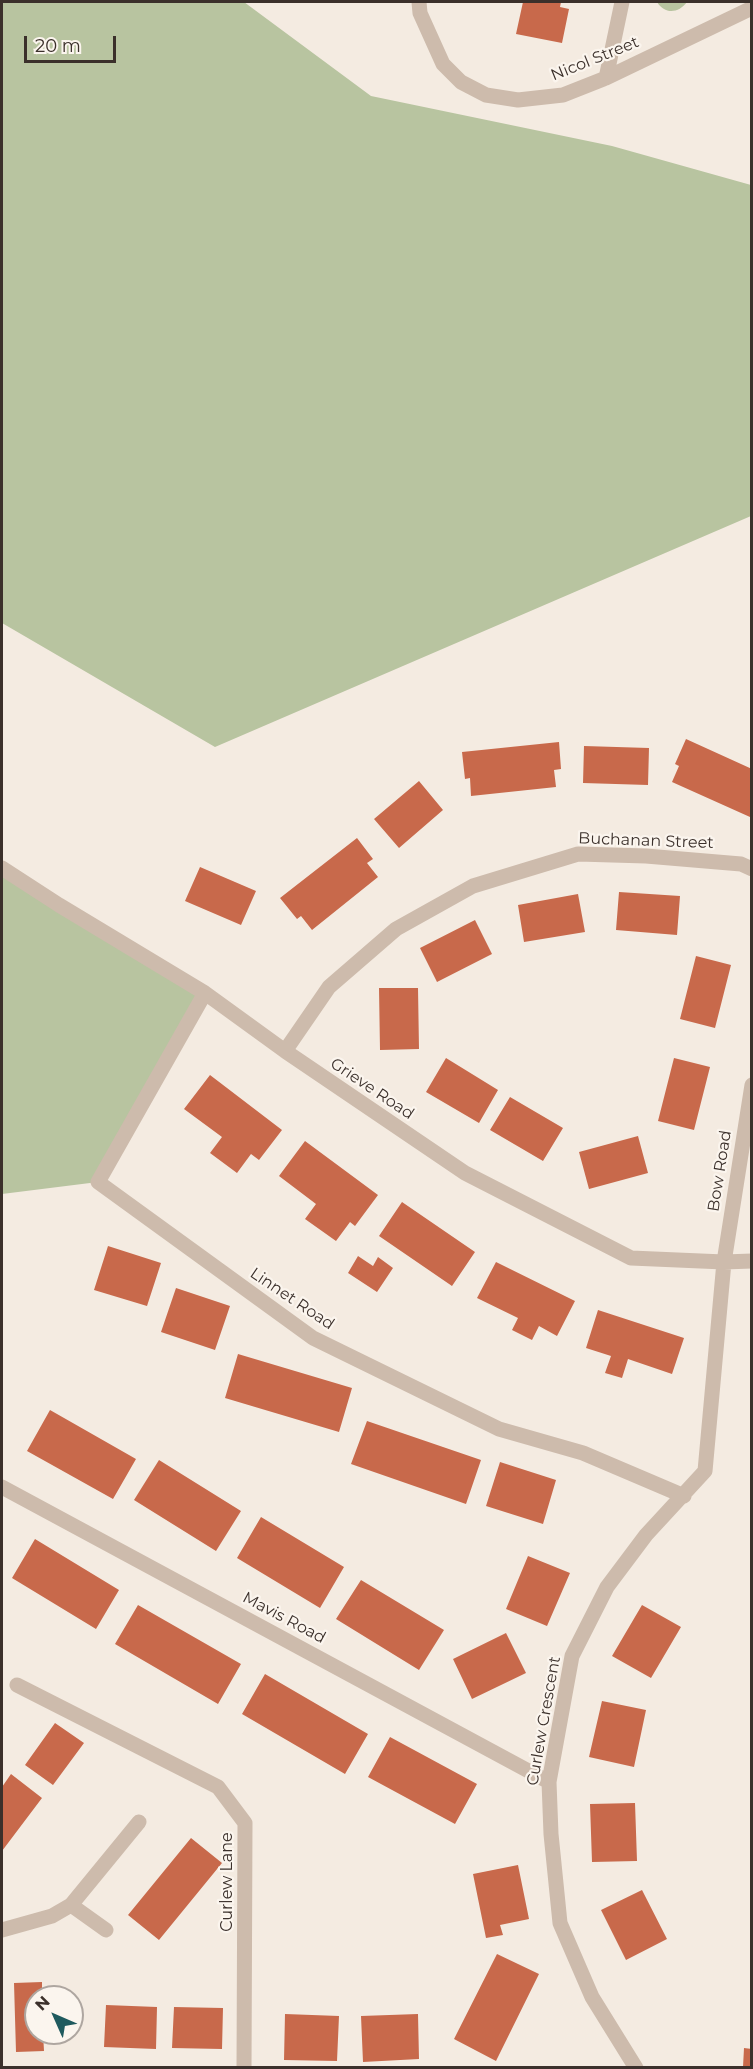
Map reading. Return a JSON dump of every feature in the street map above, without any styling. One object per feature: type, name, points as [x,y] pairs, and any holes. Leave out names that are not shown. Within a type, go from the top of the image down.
[{"type":"street","name":"Nicol Street","points":[[419,2],[420,13],[443,64],[461,82],[486,95],[518,100],[563,95],[606,78],[752,8]]},
{"type":"street","points":[[606,78],[622,2]]},
{"type":"street","name":"Buchanan Street","points":[[285,1051],[329,987],[396,929],[472,886],[578,854],[646,856],[741,864],[752,869]]},
{"type":"street","name":"Grieve Road","points":[[2,868],[205,993],[285,1051],[465,1173],[631,1258],[752,1262]]},
{"type":"street","name":"Linnet Road","points":[[205,993],[98,1182],[313,1338],[499,1430],[583,1453],[684,1496]]},
{"type":"street","name":"Bow Road","points":[[724,1262],[752,1085]]},
{"type":"street","name":"Curlew Crescent","points":[[636,2067],[592,1997],[560,1923],[551,1834],[549,1782],[573,1656],[607,1587],[646,1535],[705,1471],[724,1262]]},
{"type":"street","name":"Mavis Road","points":[[2,1487],[549,1782]]},
{"type":"street","name":"Curlew Lane","points":[[17,1684],[218,1787],[245,1823],[244,2067]]},
{"type":"street","points":[[2,1930],[52,1916],[71,1905],[139,1822]]},
{"type":"street","points":[[71,1905],[106,1930]]},
{"type":"green space","points":[[2,2],[244,2],[371,96],[612,146],[751,185],[751,516],[215,747],[2,623]]},
{"type":"green space","points":[[657,2],[687,2],[676,10],[668,11]]},
{"type":"green space","points":[[2,865],[205,993],[98,1182],[2,1194]]},
{"type":"building","points":[[523,2],[561,2],[560,7],[569,9],[562,43],[516,34]]},
{"type":"building","points":[[686,739],[752,769],[750,817],[672,782],[679,766],[675,764]]},
{"type":"building","points":[[559,742],[561,769],[554,770],[556,787],[471,796],[470,778],[465,779],[462,752]]},
{"type":"building","points":[[584,746],[649,748],[648,785],[583,783]]},
{"type":"building","points":[[419,781],[443,810],[399,848],[374,819]]},
{"type":"building","points":[[357,838],[373,859],[367,863],[378,877],[312,930],[301,916],[297,919],[280,898]]},
{"type":"building","points":[[200,867],[256,891],[241,925],[185,901]]},
{"type":"building","points":[[619,892],[680,896],[677,935],[616,930]]},
{"type":"building","points":[[578,894],[585,932],[524,942],[518,905]]},
{"type":"building","points":[[475,920],[492,954],[437,982],[420,948]]},
{"type":"building","points":[[696,956],[731,965],[715,1028],[680,1019]]},
{"type":"building","points":[[379,988],[418,988],[419,1049],[380,1050]]},
{"type":"building","points":[[446,1058],[498,1090],[479,1123],[426,1092]]},
{"type":"building","points":[[674,1058],[710,1067],[694,1130],[658,1121]]},
{"type":"building","points":[[210,1075],[282,1130],[259,1160],[251,1154],[237,1173],[210,1153],[222,1137],[184,1109]]},
{"type":"building","points":[[510,1097],[563,1128],[543,1161],[490,1130]]},
{"type":"building","points":[[638,1136],[648,1173],[589,1189],[579,1152]]},
{"type":"building","points":[[305,1141],[378,1195],[355,1226],[350,1222],[336,1241],[305,1219],[316,1204],[279,1176]]},
{"type":"building","points":[[402,1202],[475,1252],[452,1286],[379,1236]]},
{"type":"building","points":[[108,1246],[161,1263],[147,1306],[94,1290]]},
{"type":"building","points":[[358,1256],[373,1266],[378,1257],[393,1268],[377,1292],[348,1273]]},
{"type":"building","points":[[496,1262],[575,1301],[557,1336],[539,1326],[532,1340],[512,1330],[518,1318],[477,1298]]},
{"type":"building","points":[[176,1288],[230,1306],[215,1350],[161,1332]]},
{"type":"building","points":[[598,1310],[684,1338],[672,1374],[628,1359],[622,1378],[605,1373],[611,1356],[586,1348]]},
{"type":"building","points":[[238,1354],[352,1388],[339,1432],[225,1398]]},
{"type":"building","points":[[50,1410],[136,1459],[113,1499],[27,1451]]},
{"type":"building","points":[[367,1421],[481,1460],[466,1504],[351,1464]]},
{"type":"building","points":[[159,1460],[241,1511],[216,1551],[134,1500]]},
{"type":"building","points":[[500,1462],[556,1480],[543,1524],[486,1506]]},
{"type":"building","points":[[261,1517],[344,1567],[320,1608],[237,1558]]},
{"type":"building","points":[[35,1539],[119,1590],[96,1629],[12,1578]]},
{"type":"building","points":[[528,1556],[570,1573],[547,1626],[506,1609]]},
{"type":"building","points":[[361,1580],[444,1630],[419,1670],[336,1619]]},
{"type":"building","points":[[138,1605],[241,1664],[218,1704],[115,1644]]},
{"type":"building","points":[[642,1605],[681,1627],[651,1678],[612,1656]]},
{"type":"building","points":[[506,1633],[526,1673],[472,1699],[453,1659]]},
{"type":"building","points":[[265,1674],[368,1734],[345,1774],[242,1714]]},
{"type":"building","points":[[602,1701],[646,1710],[634,1767],[589,1757]]},
{"type":"building","points":[[55,1723],[84,1743],[53,1785],[25,1765]]},
{"type":"building","points":[[390,1737],[477,1784],[455,1824],[368,1777]]},
{"type":"building","points":[[11,1774],[42,1798],[2,1851],[2,1787]]},
{"type":"building","points":[[635,1803],[637,1861],[592,1862],[590,1804]]},
{"type":"building","points":[[191,1838],[222,1863],[159,1940],[128,1915]]},
{"type":"building","points":[[518,1865],[529,1919],[500,1925],[503,1935],[486,1938],[473,1874]]},
{"type":"building","points":[[642,1890],[667,1939],[626,1960],[601,1910]]},
{"type":"building","points":[[497,1954],[539,1974],[496,2061],[454,2039]]},
{"type":"building","points":[[42,1982],[42,1985],[24,1985],[24,2045],[44,2045],[44,2051],[16,2052],[14,1983]]},
{"type":"building","points":[[106,2005],[157,2007],[156,2049],[104,2047]]},
{"type":"building","points":[[174,2007],[223,2008],[222,2049],[172,2048]]},
{"type":"building","points":[[285,2014],[339,2016],[337,2061],[284,2060]]},
{"type":"building","points":[[418,2014],[419,2059],[363,2062],[361,2016]]},
{"type":"building","points":[[744,2048],[752,2049],[752,2067],[743,2067]]}]
